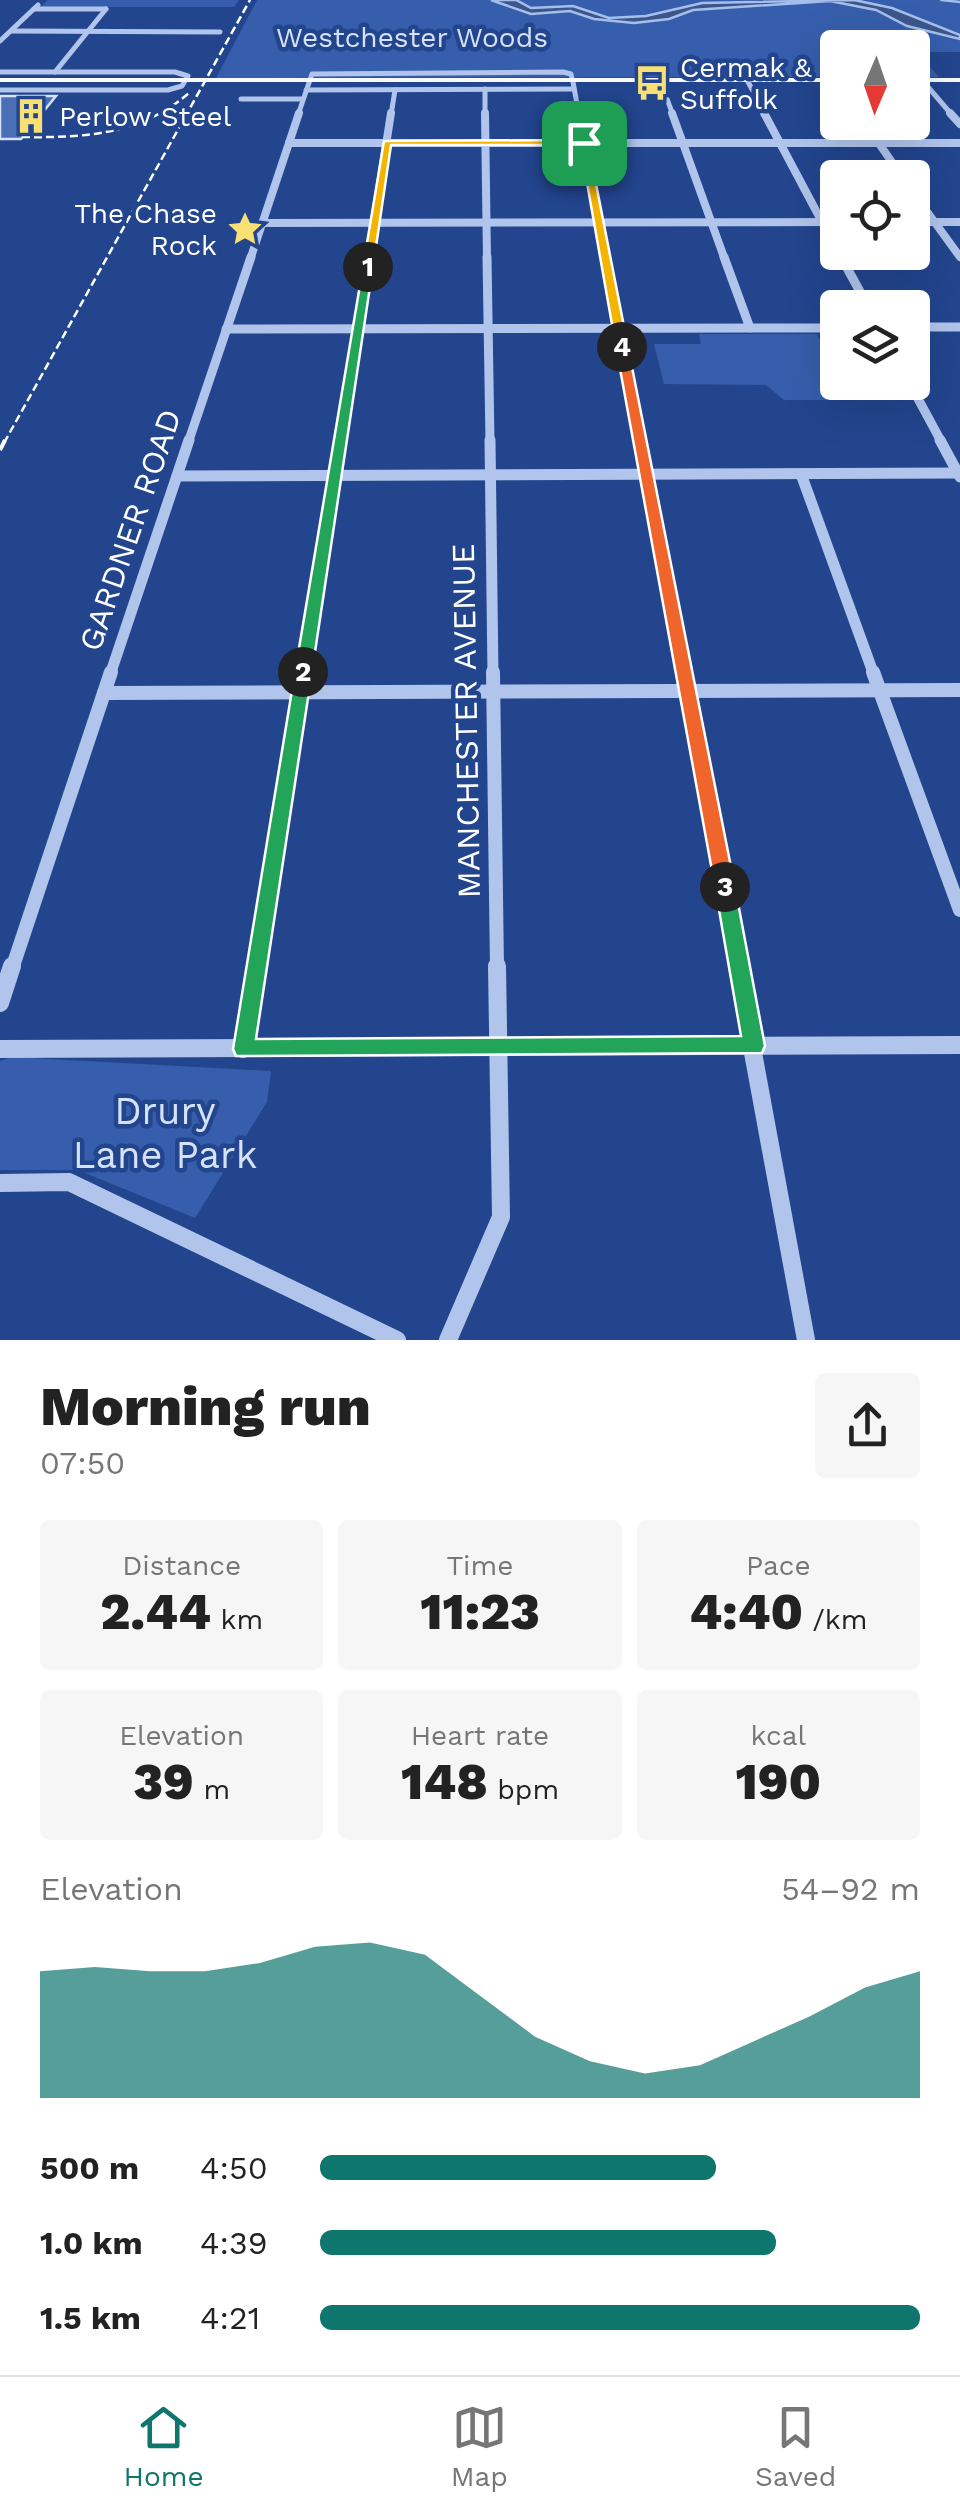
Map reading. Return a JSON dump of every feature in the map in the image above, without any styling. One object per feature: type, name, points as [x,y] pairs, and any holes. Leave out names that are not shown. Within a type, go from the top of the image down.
[{"type":"main road","points":[[930,80],[960,80]]},
{"type":"main road","points":[[0,81],[820,82]]},
{"type":"street","points":[[0,41],[42,0]]},
{"type":"street","points":[[34,9],[106,9],[55,72]]},
{"type":"street","points":[[10,21],[21,21]]},
{"type":"street","points":[[10,31],[220,32]]},
{"type":"street","points":[[55,72],[175,72],[188,76],[182,86],[172,89],[0,81],[55,72]]},
{"type":"street","name":"GARDNER ROAD","points":[[0,1004],[312,74],[563,72],[571,74],[573,84]]},
{"type":"street","points":[[660,80],[750,328]]},
{"type":"street","points":[[747,80],[820,220]]},
{"type":"street","points":[[241,99],[573,84],[689,690],[806,1340]]},
{"type":"street","points":[[244,1049],[396,90]]},
{"type":"street","name":"MANCHESTER AVENUE","points":[[448,1340],[500,1218],[484,90]]},
{"type":"street","points":[[930,93],[960,124]]},
{"type":"street","points":[[944,106],[960,106]]},
{"type":"street","points":[[876,140],[890,160]]},
{"type":"street","points":[[288,143],[960,142]]},
{"type":"street","points":[[930,215],[960,257]]},
{"type":"street","points":[[262,223],[820,222]]},
{"type":"street","points":[[930,222],[960,222]]},
{"type":"street","points":[[930,328],[960,327]]},
{"type":"street","points":[[226,329],[820,328]]},
{"type":"street","points":[[177,476],[959,475],[919,400]]},
{"type":"street","points":[[801,474],[960,910]]},
{"type":"street","points":[[104,693],[960,690]]},
{"type":"street","points":[[0,1049],[960,1045]]},
{"type":"street","points":[[0,1183],[69,1182],[397,1340]]},
{"type":"green space","points":[[48,0],[239,0],[234,7],[40,7]]},
{"type":"green space","name":"Westchester Woods","points":[[257,0],[491,0],[526,13],[570,11],[594,19],[634,23],[669,19],[693,10],[830,1],[876,10],[923,30],[820,30],[820,77],[216,78]]},
{"type":"green space","points":[[516,0],[763,0],[702,3],[646,16],[609,18],[564,5],[531,8]]},
{"type":"green space","points":[[854,0],[960,0],[960,35],[892,8]]},
{"type":"green space","name":"Westchester Woods","points":[[930,32],[960,39],[960,52],[930,52]]},
{"type":"green space","points":[[699,334],[817,334],[820,400],[784,400],[766,385],[664,384],[654,344],[701,344]]},
{"type":"green space","name":"Drury Lane Park","points":[[12,1057],[271,1071],[267,1102],[195,1218],[78,1170],[0,1170],[0,1061]]},
{"type":"shaded area","points":[[491,0],[516,0],[531,8],[573,6],[609,18],[646,16],[702,3],[854,0],[892,8],[960,35],[960,39],[907,26],[876,10],[830,1],[693,10],[669,19],[634,23],[594,19],[570,11],[531,14]]},
{"type":"building","name":"Perlow Steel","points":[[0,96],[56,96],[21,139],[0,139]]},
{"type":"waterway","points":[[941,0],[960,2]]},
{"type":"railway","points":[[4,443],[250,0]]},
{"type":"railway","points":[[22,137],[111,131],[152,117],[190,92]]},
{"type":"railway","points":[[0,450],[5,440]]},
{"type":"place","name":"Cermak & Suffolk","points":[[652,83]]},
{"type":"place","name":"Perlow Steel","points":[[31,116]]},
{"type":"place","name":"The Chase Rock","points":[[245,229]]},
{"type":"route","points":[[387,143],[584,143],[754,1046],[244,1049],[387,143]]}]
